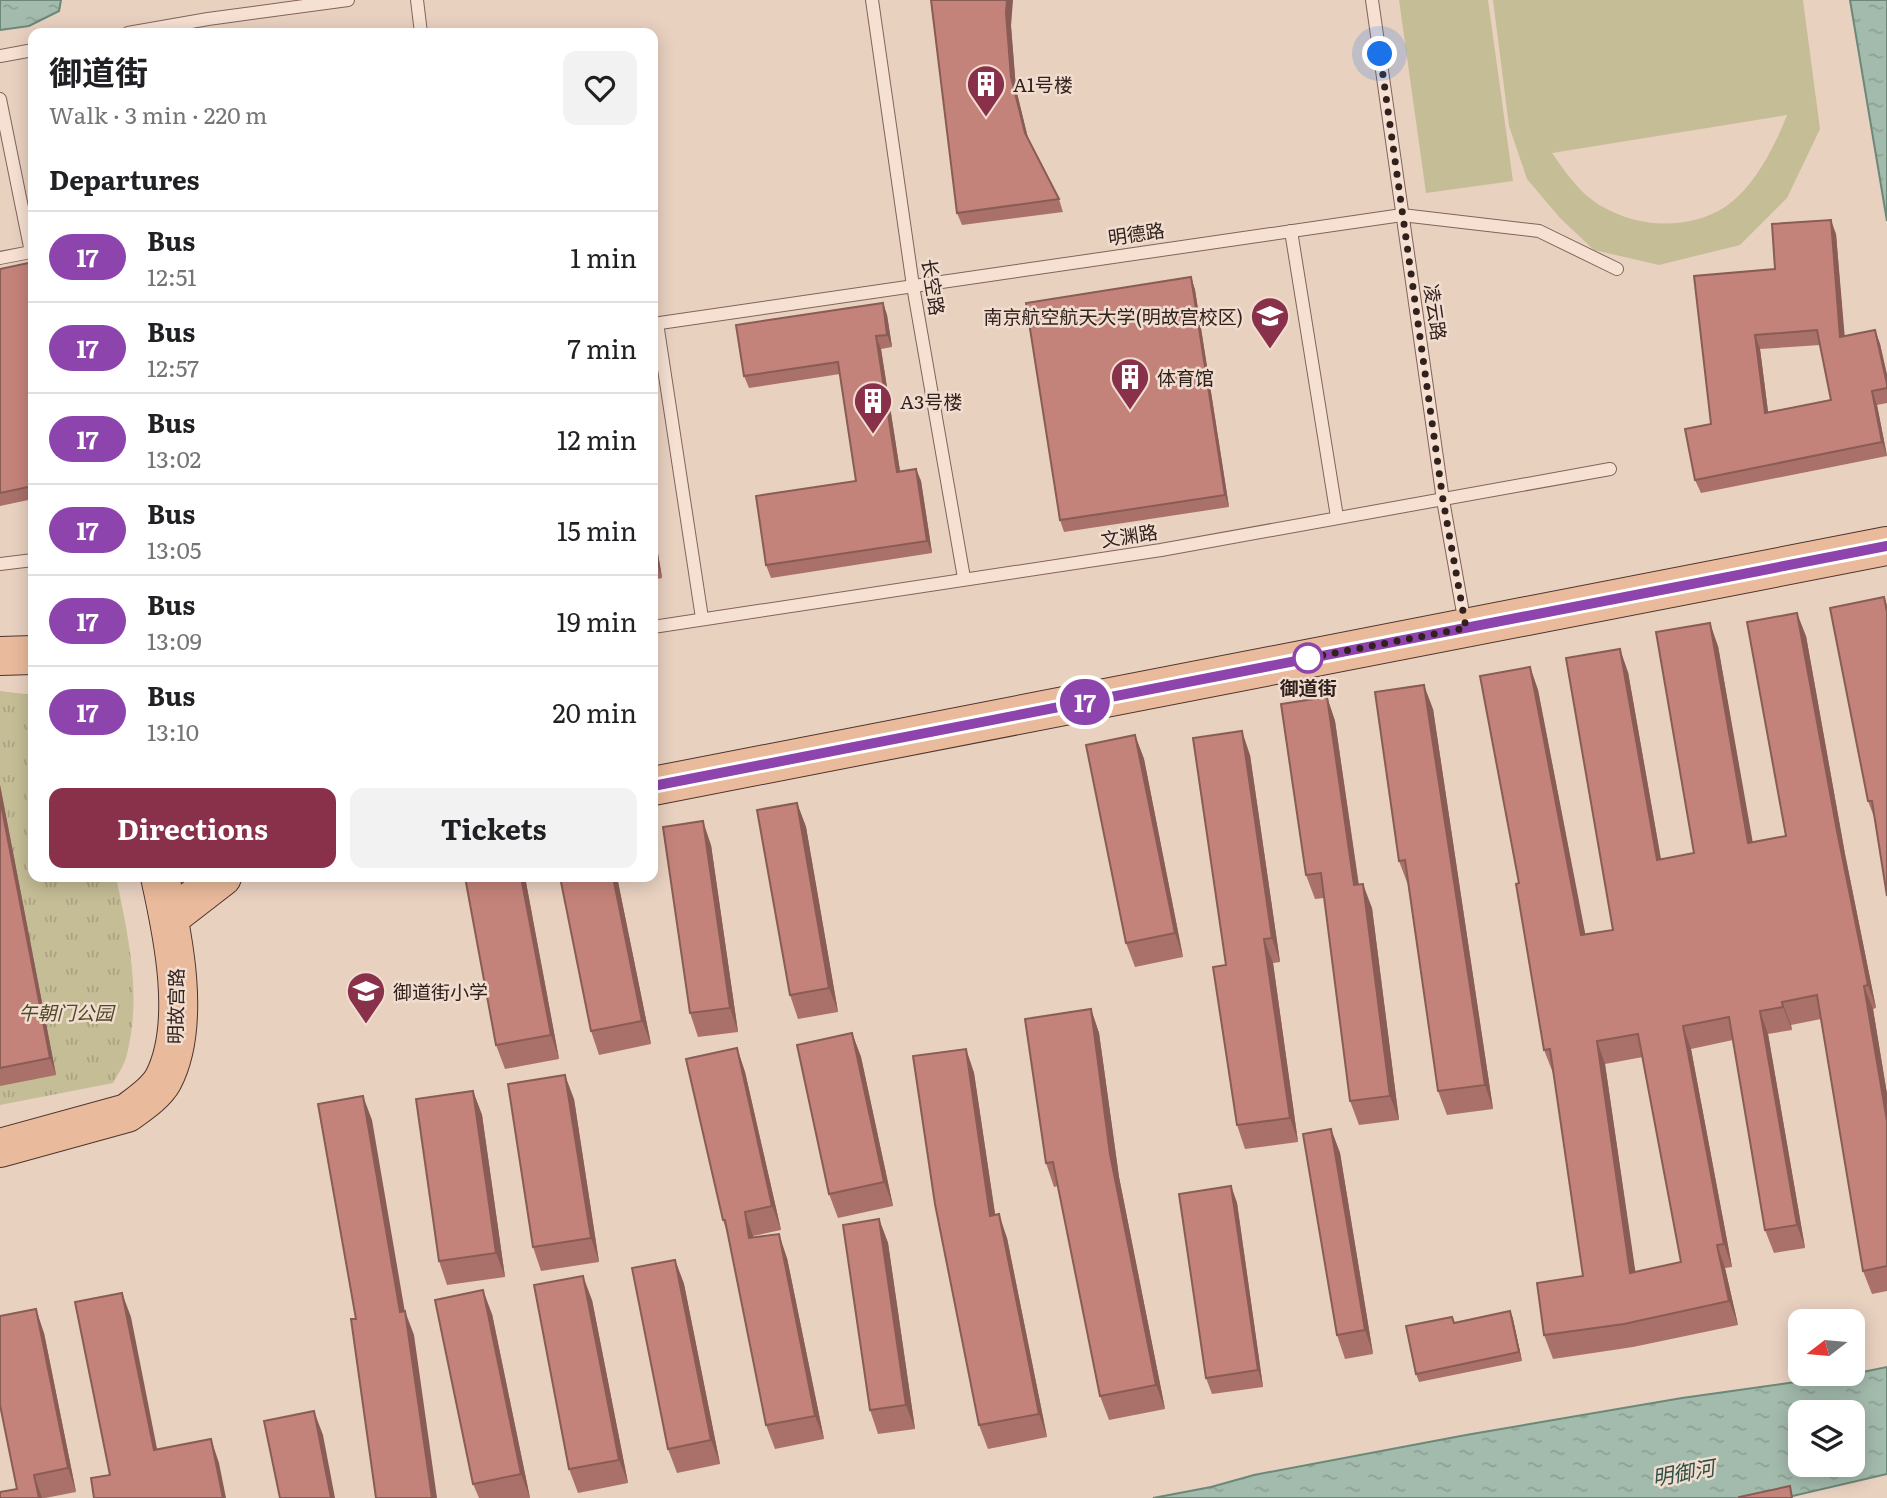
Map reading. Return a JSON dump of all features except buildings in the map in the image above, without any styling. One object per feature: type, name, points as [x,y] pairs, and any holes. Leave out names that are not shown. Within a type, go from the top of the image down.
[{"type":"main road","points":[[658,785],[1887,546]]},
{"type":"main road","points":[[0,656],[28,655]]},
{"type":"main road","name":"明故宫路","points":[[0,1148],[127,1113],[162,1083],[174,1052],[177,992],[175,956],[161,882]]},
{"type":"main road","points":[[169,918],[216,882]]},
{"type":"lane","points":[[157,28],[348,0]]},
{"type":"lane","points":[[416,0],[420,28]]},
{"type":"lane","name":"长空路","points":[[872,0],[914,286],[964,579]]},
{"type":"lane","name":"凌云路","points":[[1373,0],[1443,500],[1466,628]]},
{"type":"lane","points":[[208,19],[210,28]]},
{"type":"lane","points":[[0,56],[28,51]]},
{"type":"lane","points":[[0,99],[28,232]]},
{"type":"lane","name":"明德路","points":[[658,323],[1402,215],[1539,231],[1617,269]]},
{"type":"lane","points":[[1291,231],[1337,517]]},
{"type":"lane","points":[[0,258],[28,252]]},
{"type":"lane","points":[[658,342],[702,618]]},
{"type":"lane","name":"文渊路","points":[[658,626],[1161,550],[1610,469]]},
{"type":"lane","points":[[0,564],[28,559]]},
{"type":"green space","points":[[1399,0],[1488,0],[1513,181],[1426,193]]},
{"type":"green space","points":[[1493,0],[1803,0],[1820,129],[1787,198],[1740,245],[1659,265],[1594,250],[1560,218],[1527,179],[1509,126]],"holes":[[[1787,115],[1762,166],[1735,199],[1711,214],[1680,223],[1664,224],[1632,219],[1603,207],[1581,190],[1552,153]]]},
{"type":"green space","name":"午朝门公园","points":[[0,691],[28,694],[28,882],[117,882],[132,965],[133,1009],[126,1058],[113,1083],[0,1105]]},
{"type":"water","points":[[0,0],[61,0],[59,11],[29,26],[0,30]]},
{"type":"water","points":[[1850,0],[1887,0],[1887,221]]},
{"type":"water","name":"明御河","points":[[1887,1367],[1887,1474],[1784,1498],[1153,1498],[1211,1487],[1254,1475],[1682,1398],[1788,1383],[1788,1386],[1866,1386],[1866,1371]]},
{"type":"bus line","name":"17","points":[[658,785],[1887,546]]},
{"type":"place","name":"A1号楼","points":[[986,118]]},
{"type":"place","name":"南京航空航天大学(明故宫校区)","points":[[1270,350]]},
{"type":"place","name":"体育馆","points":[[1130,411]]},
{"type":"place","name":"A3号楼","points":[[873,435]]},
{"type":"place","name":"御道街","points":[[1308,658]]},
{"type":"place","name":"御道街小学","points":[[366,1025]]},
{"type":"route","points":[[1308,658],[1303,659],[1466,628],[1443,500],[1380,54]]}]
